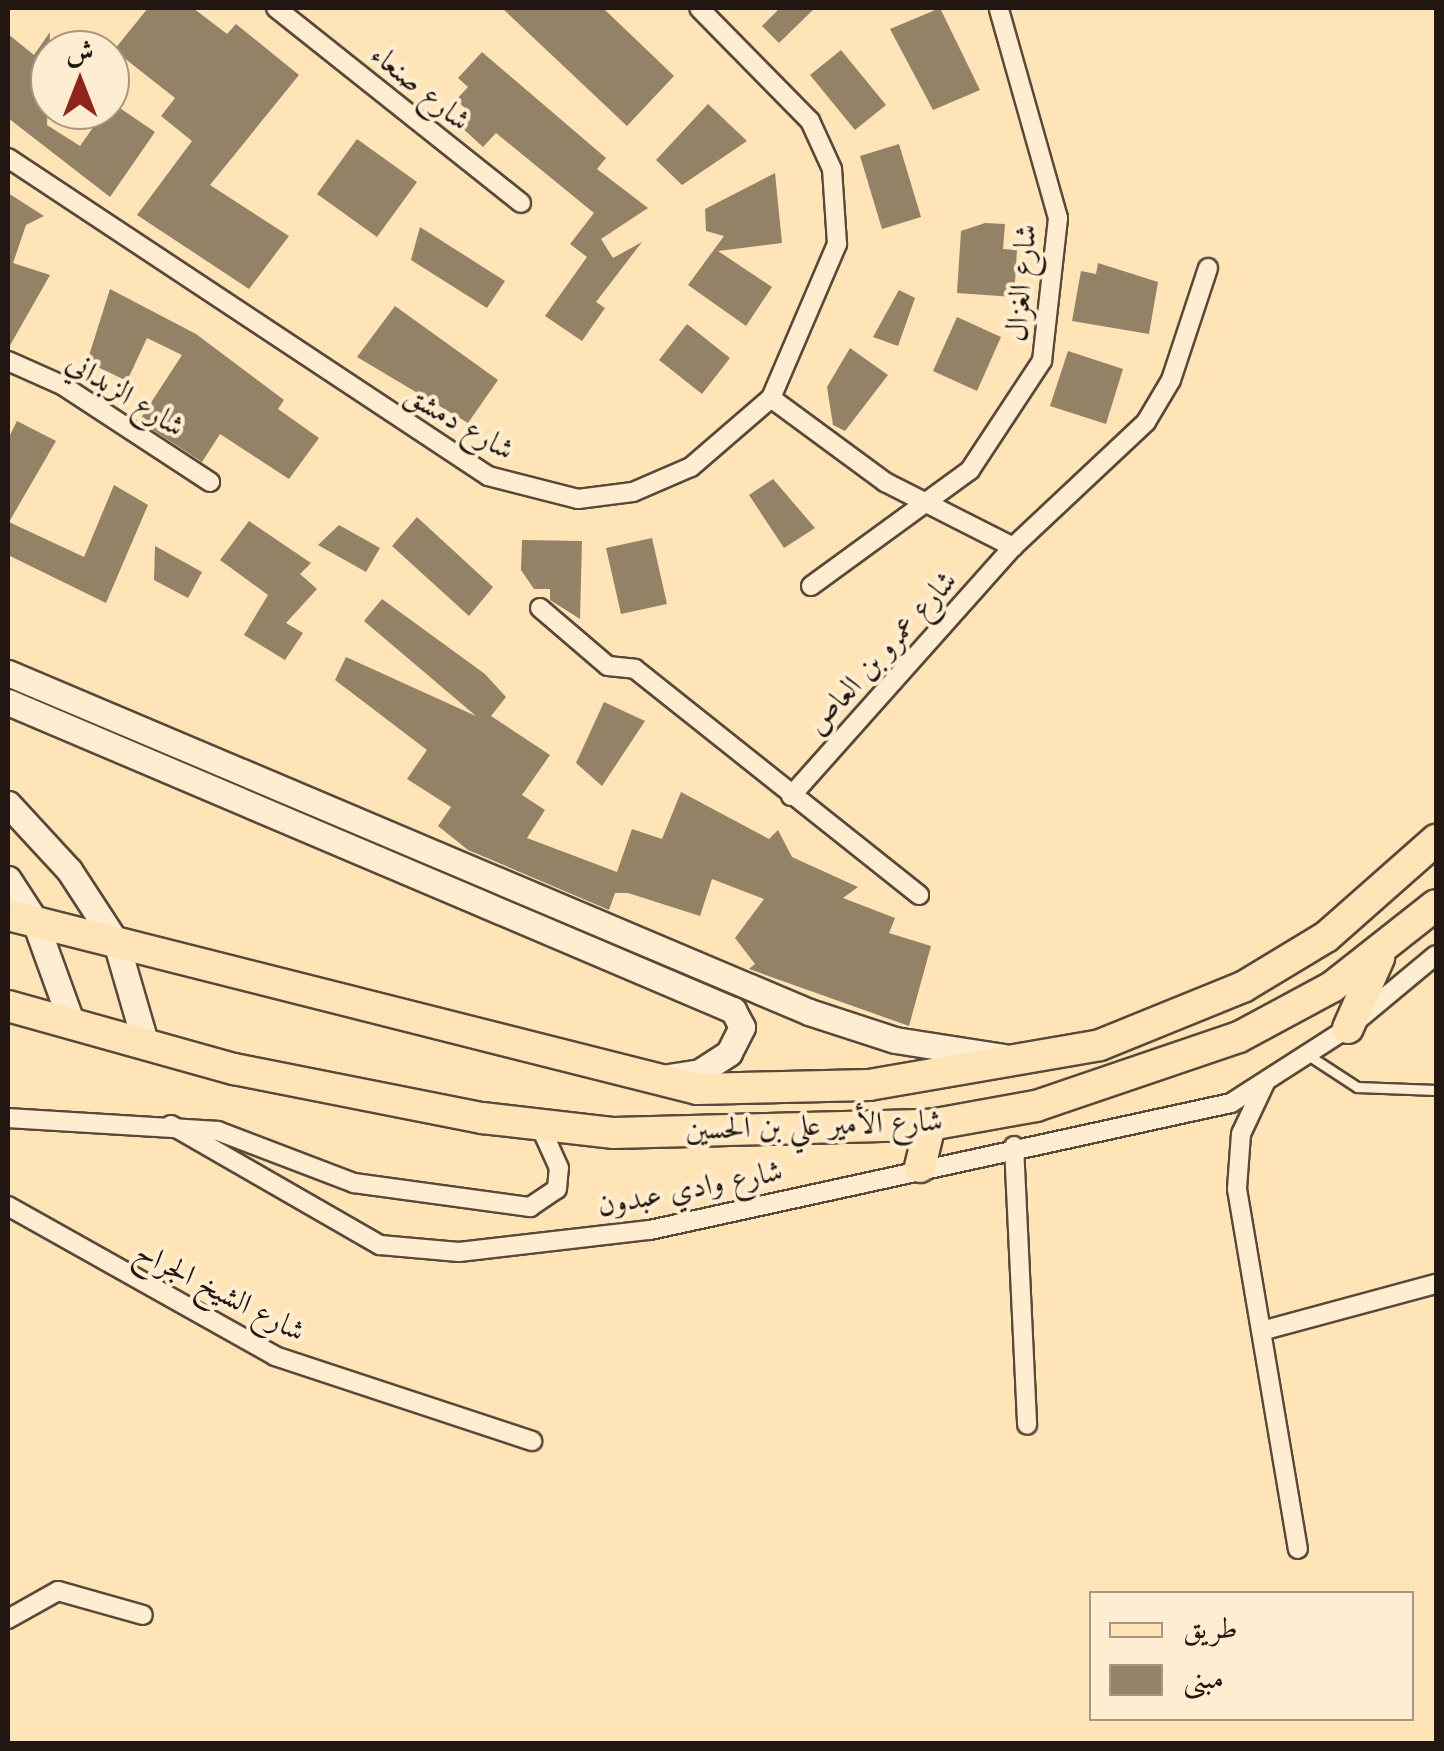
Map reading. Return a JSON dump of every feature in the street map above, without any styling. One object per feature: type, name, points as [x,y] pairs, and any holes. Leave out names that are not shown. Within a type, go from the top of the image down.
[{"type":"main road","name":"شارع الأمير علي بن الحسين","points":[[21,917],[698,1089],[869,1085],[1033,1061],[1244,987],[1326,936],[1436,840]]},
{"type":"main road","name":"شارع الأمير علي بن الحسين","points":[[8,1006],[146,1045],[539,1124],[614,1133],[930,1125],[1036,1106],[1224,1043],[1383,950],[1436,905]]},
{"type":"main road","points":[[1348,1028],[1383,950]]},
{"type":"main road","points":[[920,1167],[930,1125]]},
{"type":"street","name":"شارع دمشق","points":[[8,158],[440,450],[529,491],[578,499],[665,482],[725,443],[770,398],[828,277],[840,218],[835,182],[788,94],[699,8]]},
{"type":"street","name":"شارع الغزال","points":[[811,586],[970,470],[1017,411],[1051,317],[1058,218],[999,8]]},
{"type":"street","name":"شارع صنعاء","points":[[285,10],[521,203]]},
{"type":"street","name":"شارع عمرو بن العاص","points":[[792,796],[1013,547],[1160,402],[1208,268]]},
{"type":"street","name":"شارع الزبداني","points":[[8,360],[62,385],[210,482]]},
{"type":"street","points":[[770,398],[925,505],[1013,547]]},
{"type":"street","points":[[540,608],[608,666],[635,669],[919,895]]},
{"type":"street","name":"شارع الأمير علي بن الحسين","points":[[8,673],[846,1026],[1033,1061]]},
{"type":"street","name":"شارع الأمير علي بن الحسين","points":[[8,702],[733,1010],[742,1027],[720,1061],[654,1079]]},
{"type":"street","points":[[8,804],[68,870],[116,942],[146,1045]]},
{"type":"street","points":[[8,878],[21,917],[72,1024]]},
{"type":"street","name":"شارع وادي عبدون","points":[[171,1125],[380,1245],[460,1252],[650,1230],[1014,1146],[1204,1111],[1265,1083],[1308,1055],[1348,1028],[1436,955]]},
{"type":"street","points":[[1265,1083],[1236,1163],[1298,1549]]},
{"type":"street","points":[[8,1118],[171,1125],[253,1141],[354,1183],[530,1207],[556,1189],[558,1168],[539,1124]]},
{"type":"street","points":[[1014,1146],[1028,1425]]},
{"type":"street","name":"شارع الشيخ الجراح","points":[[8,1206],[275,1356],[532,1441]]},
{"type":"street","points":[[530,1207],[544,1242]]},
{"type":"street","points":[[1265,1330],[1436,1284]]},
{"type":"street","points":[[8,1619],[58,1591],[143,1615]]},
{"type":"lane","points":[[1308,1055],[1356,1087],[1436,1090]]},
{"type":"building","points":[[148,8],[193,8],[227,34],[236,24],[299,75],[210,185],[289,236],[249,289],[137,215],[192,141],[161,116],[175,98],[130,63],[130,30]]},
{"type":"building","points":[[502,8],[603,8],[674,76],[627,126]]},
{"type":"building","points":[[780,8],[815,8],[779,43],[762,26]]},
{"type":"building","points":[[940,8],[980,90],[933,110],[890,29]]},
{"type":"building","points":[[8,34],[30,52],[30,130],[55,130],[80,146],[91,130],[130,130],[130,115],[155,132],[110,197],[8,118]]},
{"type":"building","points":[[841,50],[886,105],[855,130],[810,75]]},
{"type":"building","points":[[482,52],[606,158],[597,169],[648,208],[601,239],[613,258],[642,242],[596,302],[605,308],[582,341],[545,316],[587,257],[570,244],[594,213],[496,133],[483,147],[460,126],[465,108],[456,100],[468,87],[458,78]]},
{"type":"building","points":[[708,104],[747,141],[682,185],[656,160]]},
{"type":"building","points":[[357,139],[417,182],[377,237],[317,194]]},
{"type":"building","points":[[899,144],[921,217],[882,229],[860,156]]},
{"type":"building","points":[[775,173],[782,243],[718,251],[772,287],[746,326],[688,285],[724,236],[706,231],[705,209]]},
{"type":"building","points":[[8,193],[44,216],[26,225],[13,263],[50,275],[8,349]]},
{"type":"building","points":[[985,223],[1005,224],[1003,249],[1017,250],[1014,297],[957,293],[961,231]]},
{"type":"building","points":[[420,227],[505,281],[487,308],[411,260]]},
{"type":"building","points":[[1098,263],[1158,282],[1149,334],[1072,321],[1081,271],[1096,274]]},
{"type":"building","points":[[110,289],[196,334],[284,400],[278,409],[319,438],[289,479],[220,434],[202,462],[139,421],[182,355],[147,338],[127,381],[87,362]]},
{"type":"building","points":[[899,290],[915,298],[898,346],[873,337]]},
{"type":"building","points":[[395,306],[498,380],[468,423],[357,357]]},
{"type":"building","points":[[957,317],[1001,337],[977,391],[933,371]]},
{"type":"building","points":[[687,324],[730,358],[702,394],[659,360]]},
{"type":"building","points":[[850,348],[888,375],[845,431],[833,425],[827,387]]},
{"type":"building","points":[[1068,351],[1123,369],[1106,424],[1050,406]]},
{"type":"building","points":[[17,421],[56,441],[9,522],[84,557],[114,485],[148,505],[106,603],[8,555],[8,439]]},
{"type":"building","points":[[773,479],[815,528],[784,548],[749,495]]},
{"type":"building","points":[[417,517],[493,587],[469,616],[392,546]]},
{"type":"building","points":[[249,521],[311,563],[300,574],[317,589],[286,623],[303,633],[285,660],[244,635],[268,595],[220,560]]},
{"type":"building","points":[[339,525],[380,548],[366,572],[318,545]]},
{"type":"building","points":[[652,538],[667,604],[621,614],[606,548]]},
{"type":"building","points":[[522,540],[582,541],[580,619],[550,600],[550,589],[534,589],[521,570]]},
{"type":"building","points":[[155,546],[202,572],[188,598],[154,580]]},
{"type":"building","points":[[382,599],[485,674],[506,697],[491,716],[550,755],[522,795],[545,810],[527,838],[617,872],[632,829],[662,839],[681,792],[769,839],[778,830],[792,857],[858,887],[843,898],[895,918],[889,933],[931,946],[909,1026],[749,969],[755,964],[735,938],[764,899],[712,879],[700,916],[628,893],[615,893],[609,910],[468,850],[438,826],[451,807],[407,779],[427,750],[335,680],[346,657],[476,716],[364,621]]},
{"type":"building","points":[[604,702],[645,721],[602,786],[576,763]]}]
